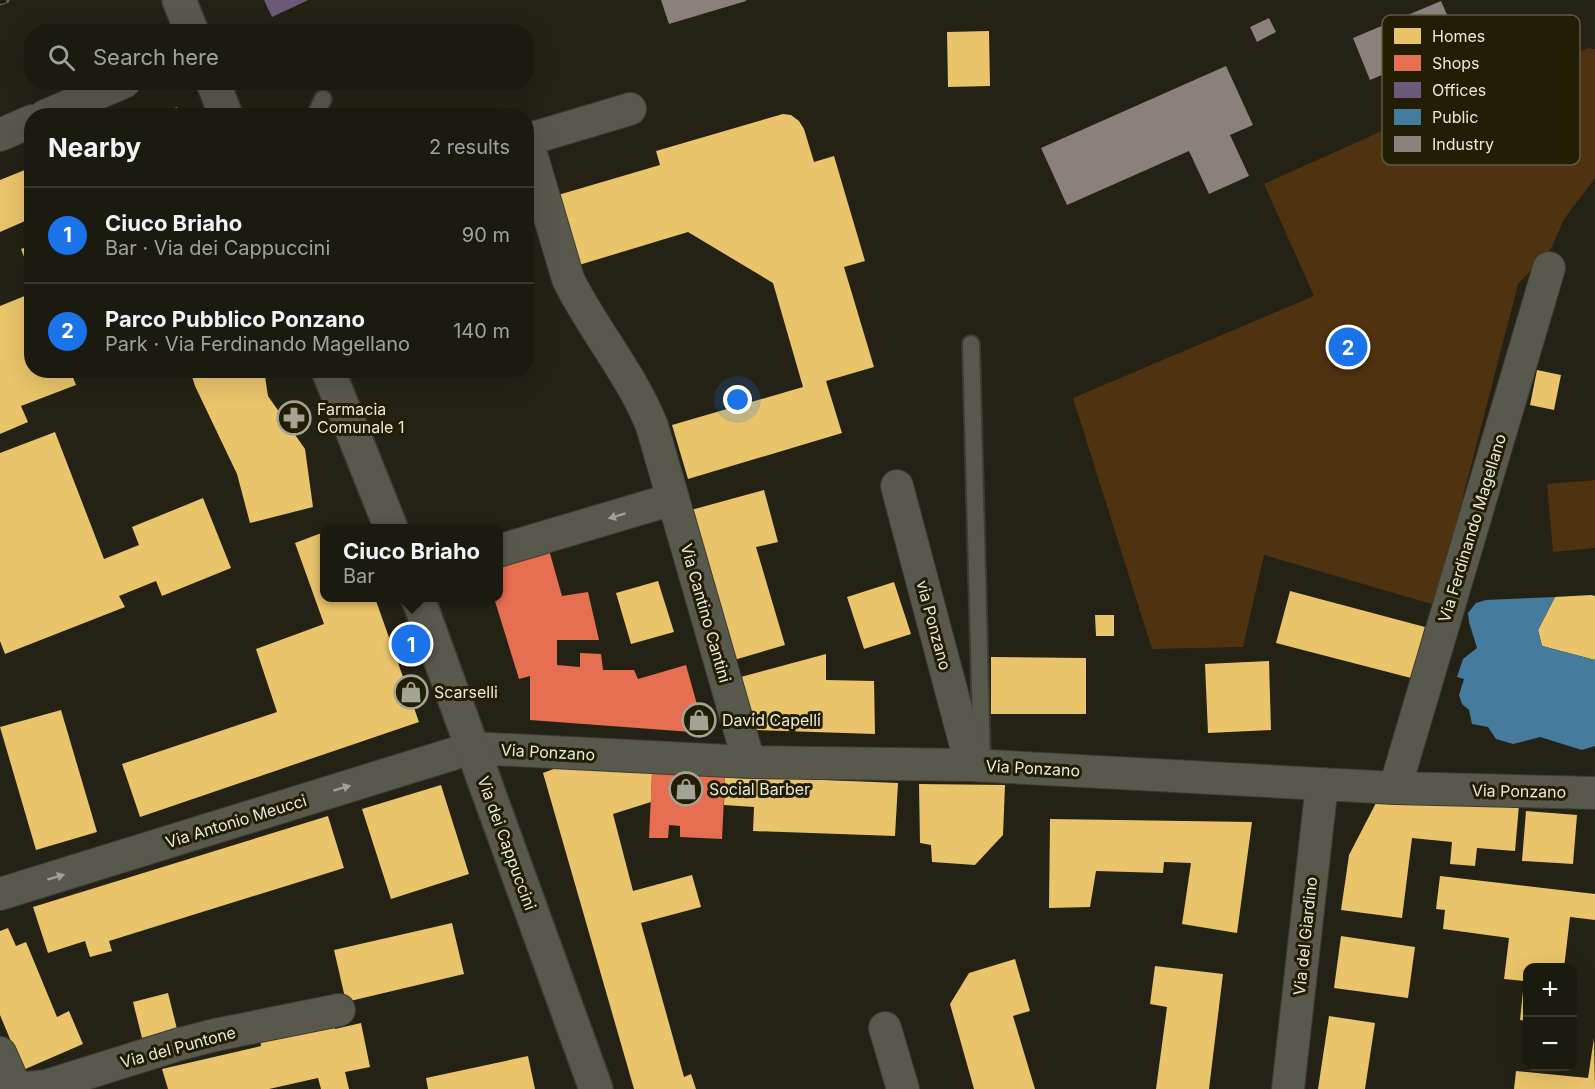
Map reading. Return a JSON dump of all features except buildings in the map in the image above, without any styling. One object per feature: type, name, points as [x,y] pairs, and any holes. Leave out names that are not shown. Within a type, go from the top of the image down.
[{"type":"main road","points":[[179,0],[189,24]]},
{"type":"main road","points":[[216,90],[223,108]]},
{"type":"main road","points":[[331,378],[389,524]]},
{"type":"main road","name":"Via dei Cappuccini","points":[[420,602],[596,1089]]},
{"type":"street","points":[[64,108],[105,90]]},
{"type":"street","points":[[534,138],[630,109]]},
{"type":"street","points":[[0,135],[24,124]]},
{"type":"street","name":"Via Cantino Cantini","points":[[534,164],[568,279],[577,298],[637,392],[652,426],[749,762]]},
{"type":"street","name":"Via Ferdinando Magellano","points":[[1395,788],[1549,268]]},
{"type":"street","name":"via Ponzano","points":[[897,486],[976,765]]},
{"type":"street","points":[[503,550],[673,499]]},
{"type":"street","name":"Via Ponzano","points":[[472,748],[749,762],[976,765],[1395,788],[1595,793]]},
{"type":"street","name":"Via Antonio Meucci","points":[[0,894],[472,748]]},
{"type":"street","name":"Via del Giardino","points":[[1288,1089],[1322,784]]},
{"type":"street","name":"Via del Puntone","points":[[17,1089],[46,1086],[214,1035],[339,1010]]},
{"type":"street","points":[[885,1028],[903,1089]]},
{"type":"street","points":[[0,1053],[17,1089]]},
{"type":"lane","points":[[319,108],[324,99]]},
{"type":"lane","points":[[971,344],[976,765]]},
{"type":"shaded area","points":[[1595,49],[1595,178],[1564,219],[1551,249],[1518,284],[1435,605],[1264,555],[1243,647],[1152,649],[1073,398],[1314,296],[1264,184],[1382,131],[1382,165],[1580,165],[1580,51]]},
{"type":"shaded area","points":[[1595,480],[1595,548],[1553,552],[1547,484]]},
{"type":"railway","points":[[0,2],[6,0]]},
{"type":"place","name":"Parco Pubblico Ponzano","points":[[1348,347]]},
{"type":"place","name":"Farmacia Comunale 1","points":[[294,418]]},
{"type":"place","name":"Ciuco Briaho","points":[[411,644]]},
{"type":"place","name":"Scarselli","points":[[411,692]]},
{"type":"place","name":"David Capelli","points":[[699,720]]},
{"type":"place","name":"Social Barber","points":[[686,789]]}]
